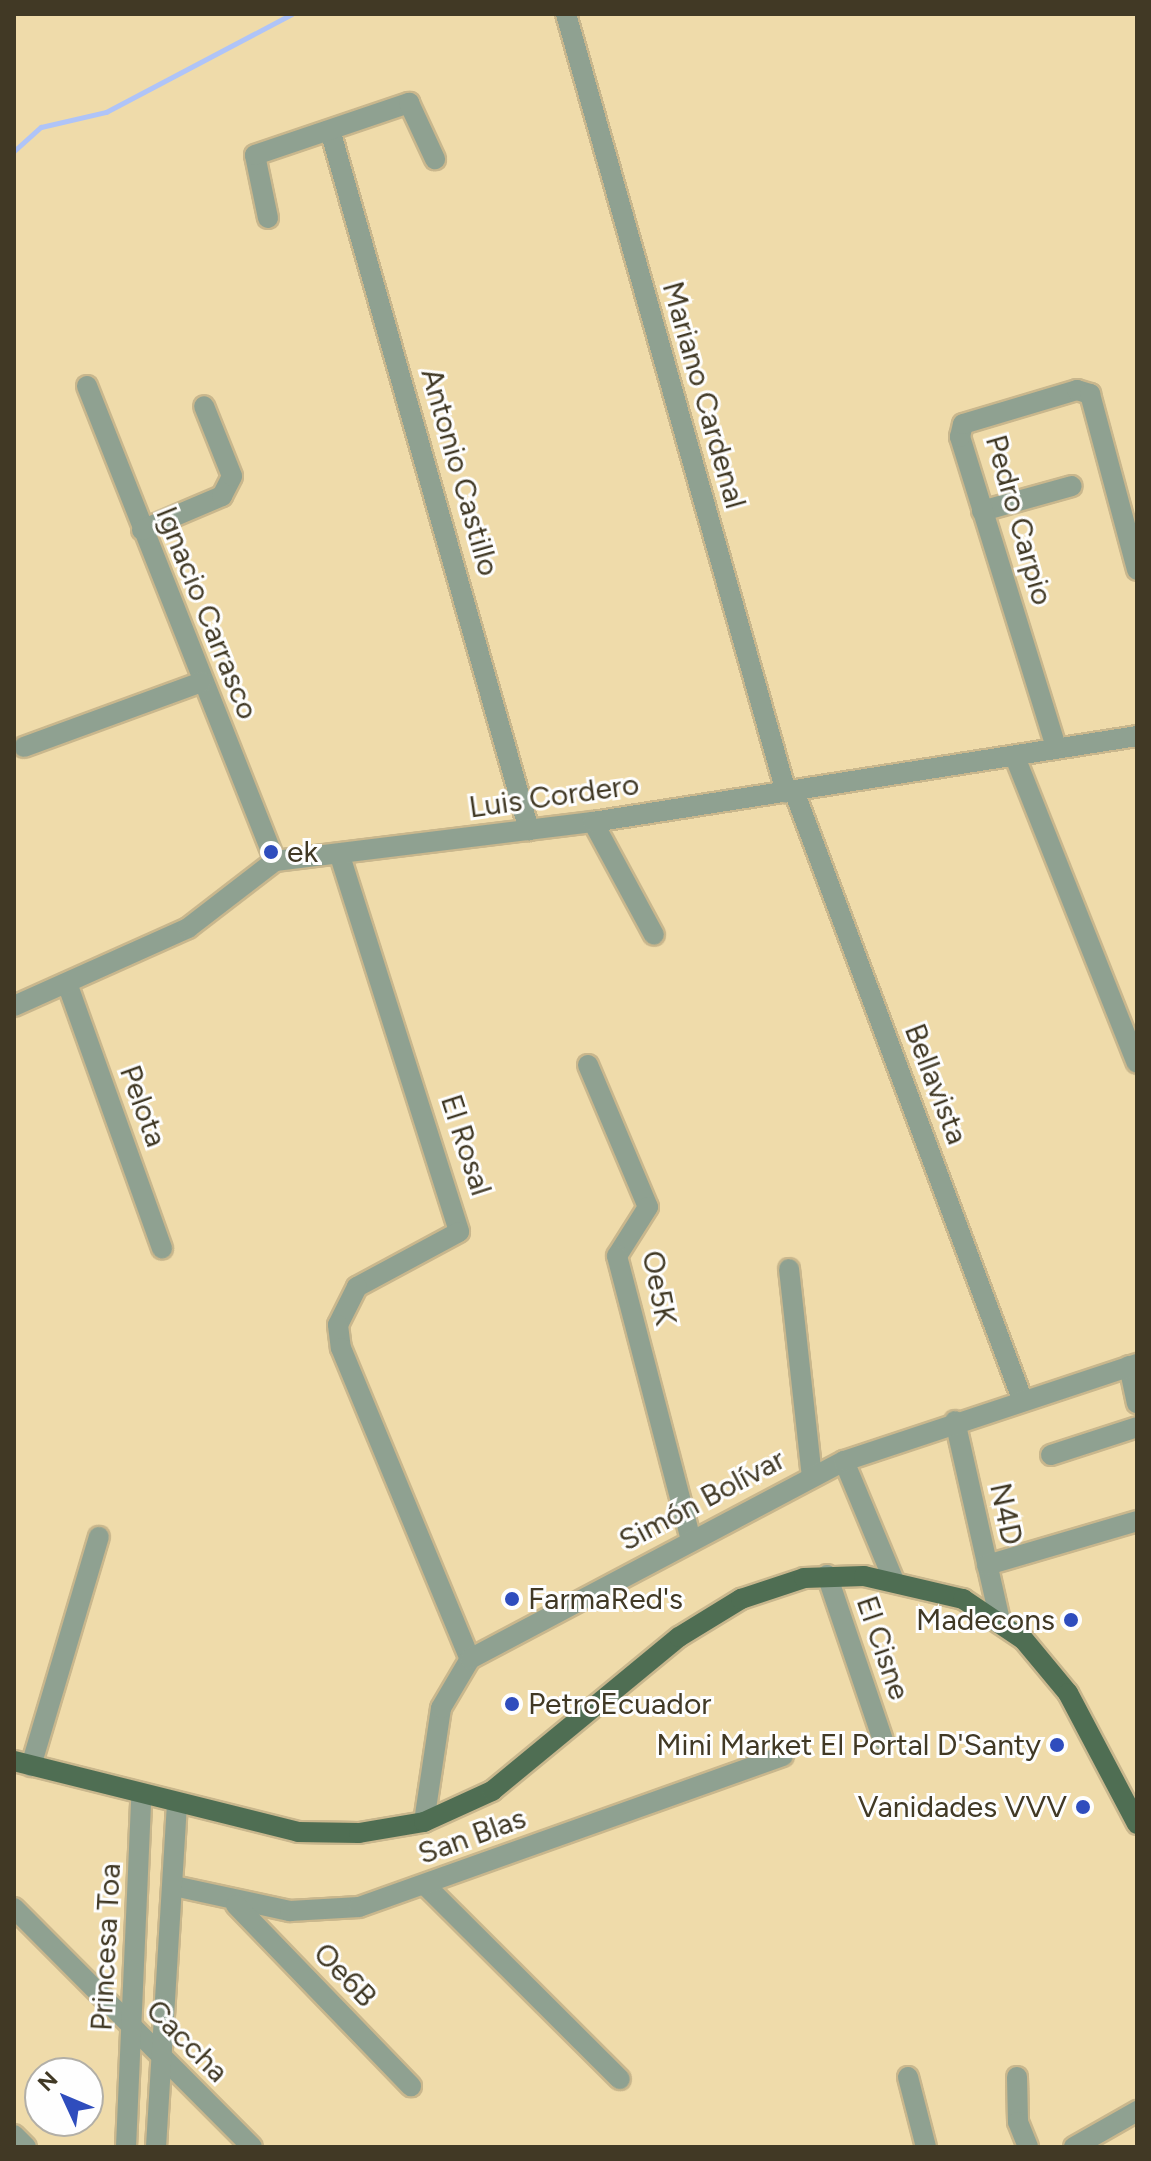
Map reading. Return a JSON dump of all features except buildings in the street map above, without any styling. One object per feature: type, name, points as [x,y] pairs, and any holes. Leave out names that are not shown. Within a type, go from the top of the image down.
[{"type":"main road","points":[[22,1763],[141,1798],[298,1832],[359,1833],[424,1822],[492,1791],[708,1618],[774,1585],[827,1575],[893,1579],[963,1599],[1000,1621],[1068,1693],[1137,1824]]},
{"type":"street","name":"Mariano Cardenal","points":[[566,14],[790,791]]},
{"type":"street","points":[[268,218],[255,155],[409,103],[435,159]]},
{"type":"street","name":"Antonio Castillo","points":[[330,130],[529,830]]},
{"type":"street","name":"Ignacio Carrasco","points":[[87,386],[275,861]]},
{"type":"street","name":"Pedro Carpio","points":[[1056,747],[960,437],[963,424],[1077,390],[1090,394],[1137,570]]},
{"type":"street","points":[[142,530],[222,496],[232,476],[204,406]]},
{"type":"street","points":[[982,511],[1072,486]]},
{"type":"street","points":[[24,747],[202,682]]},
{"type":"street","name":"Luis Cordero","points":[[275,861],[340,856],[593,822],[1137,736]]},
{"type":"street","points":[[1015,757],[1137,1063]]},
{"type":"street","name":"Bellavista","points":[[790,791],[1022,1399]]},
{"type":"street","points":[[593,822],[654,935]]},
{"type":"street","name":"El Rosal","points":[[340,856],[459,1232],[357,1287],[338,1325],[341,1348],[470,1659]]},
{"type":"street","points":[[14,1006],[188,928],[275,861]]},
{"type":"street","name":"Pelota","points":[[67,983],[162,1249]]},
{"type":"street","name":"Oe5K","points":[[588,1065],[648,1207],[617,1256],[691,1540]]},
{"type":"street","points":[[789,1269],[812,1476]]},
{"type":"street","points":[[1133,1365],[1137,1403]]},
{"type":"street","name":"Simón Bolívar","points":[[470,1659],[844,1461],[955,1421],[1133,1365]]},
{"type":"street","name":"N4D","points":[[955,1421],[1000,1621]]},
{"type":"street","points":[[1051,1455],[1137,1427]]},
{"type":"street","points":[[844,1461],[893,1579]]},
{"type":"street","points":[[987,1565],[1137,1521]]},
{"type":"street","points":[[22,1763],[99,1537]]},
{"type":"street","name":"El Cisne","points":[[827,1575],[883,1740]]},
{"type":"street","points":[[424,1822],[441,1708],[470,1659]]},
{"type":"street","name":"San Blas","points":[[174,1886],[236,1905],[327,1912],[425,1885],[783,1756]]},
{"type":"street","name":"Princesa Toa","points":[[126,2147],[141,1798]]},
{"type":"street","points":[[156,2147],[165,2062],[177,1805]]},
{"type":"street","points":[[425,1885],[620,2079]]},
{"type":"street","name":"Oe6B","points":[[236,1905],[411,2086]]},
{"type":"street","name":"Caccha","points":[[14,1908],[252,2147]]},
{"type":"street","points":[[908,2077],[926,2147]]},
{"type":"street","points":[[1017,2077],[1018,2122],[1028,2147]]},
{"type":"street","points":[[1082,2145],[1137,2111]]},
{"type":"street","points":[[14,2135],[26,2147]]},
{"type":"waterway","points":[[14,151],[41,127],[106,112],[292,14]]},
{"type":"place","name":"ek","points":[[271,852]]},
{"type":"place","name":"FarmaRed's","points":[[512,1599]]},
{"type":"place","name":"Madecons","points":[[1071,1620]]},
{"type":"place","name":"PetroEcuador","points":[[512,1704]]},
{"type":"place","name":"Mini Market El Portal D'Santy","points":[[1057,1745]]},
{"type":"place","name":"Vanidades VVV","points":[[1083,1807]]}]
